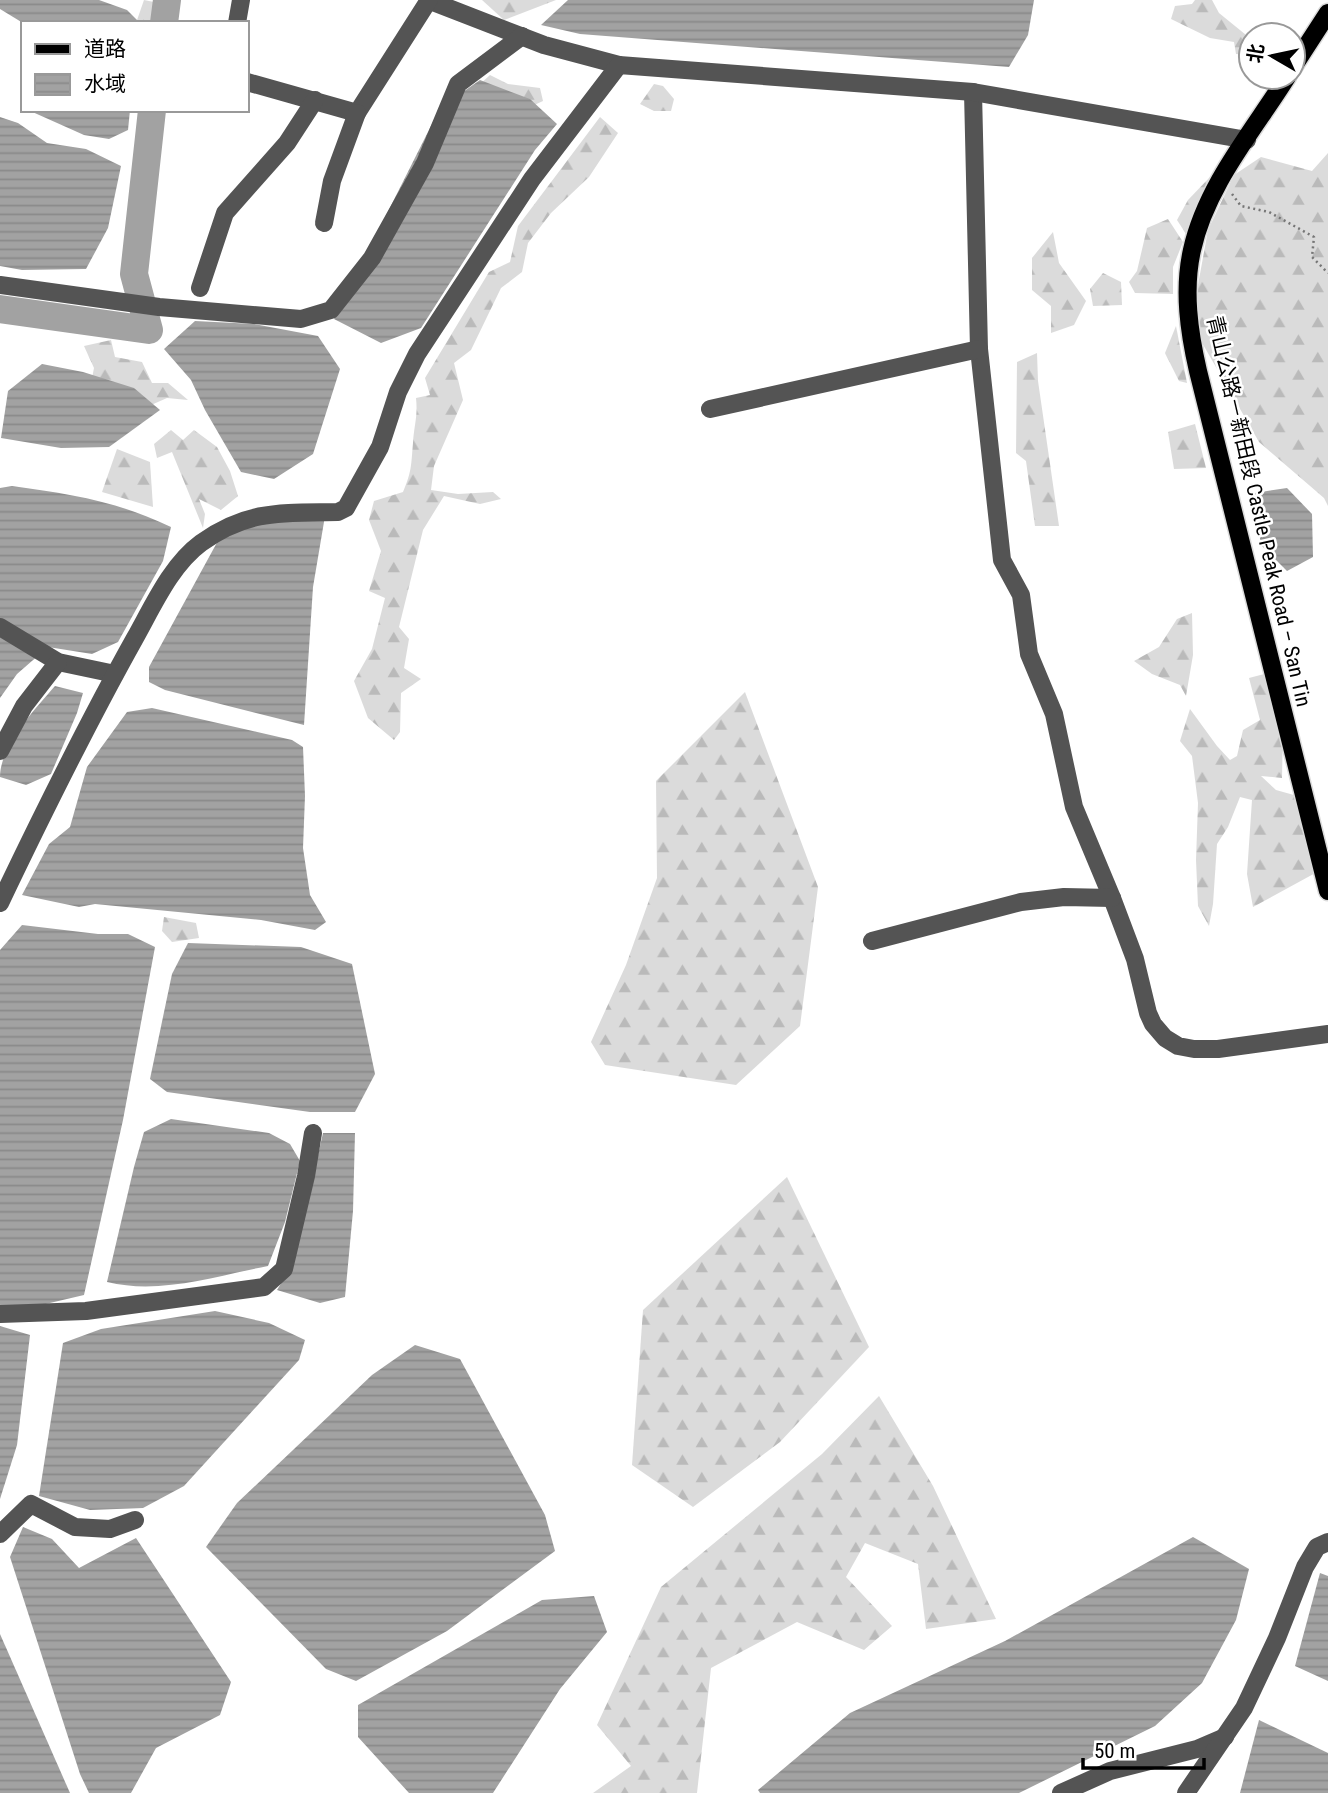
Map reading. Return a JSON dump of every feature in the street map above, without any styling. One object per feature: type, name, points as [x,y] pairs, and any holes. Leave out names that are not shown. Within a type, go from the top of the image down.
[{"type":"main road","points":[[1307,46],[1328,13]]},
{"type":"main road","name":"青山公路－新田段 Castle Peak Road – San Tin","points":[[1278,91],[1215,191],[1195,237],[1188,282],[1189,324],[1198,371],[1328,891]]},
{"type":"street","points":[[237,21],[242,0]]},
{"type":"street","points":[[324,223],[332,181],[358,113],[437,2],[544,45],[619,65],[973,92],[1247,140]]},
{"type":"street","points":[[0,285],[159,307],[302,319],[331,310],[372,258],[425,163],[458,84],[522,36]]},
{"type":"street","points":[[0,903],[115,674],[162,589],[180,564],[200,543],[239,521],[273,513],[338,512],[346,508],[380,447],[398,392],[417,354],[532,179],[619,65]]},
{"type":"street","points":[[248,82],[358,113]]},
{"type":"street","points":[[973,92],[979,349],[1002,560],[1021,595],[1029,654],[1054,715],[1074,807],[1135,960],[1148,1013],[1165,1038],[1178,1046],[1194,1049],[1218,1049],[1328,1034]]},
{"type":"street","points":[[200,288],[225,213],[287,143],[315,100]]},
{"type":"street","points":[[710,409],[979,349]]},
{"type":"street","points":[[0,627],[58,662],[115,674]]},
{"type":"street","points":[[0,751],[24,706],[58,662]]},
{"type":"street","points":[[872,940],[1021,902],[1064,897],[1112,898]]},
{"type":"street","points":[[0,1314],[86,1311],[264,1287],[284,1269],[306,1176],[313,1133]]},
{"type":"street","points":[[0,1534],[31,1504],[75,1527],[110,1529],[135,1520]]},
{"type":"street","points":[[1186,1793],[1244,1708],[1277,1638],[1305,1567],[1317,1547],[1328,1542]]},
{"type":"street","points":[[1061,1793],[1110,1771],[1197,1749],[1225,1737]]},
{"type":"path","points":[[1226,186],[1241,206],[1269,212],[1314,237],[1312,257],[1328,273]]},
{"type":"green space","points":[[144,0],[174,6],[174,21],[137,21]]},
{"type":"green space","points":[[482,0],[556,0],[504,20]]},
{"type":"green space","points":[[1195,0],[1212,0],[1219,13],[1237,28],[1237,54],[1234,42],[1210,38],[1171,19],[1175,6],[1192,4]]},
{"type":"green space","points":[[490,75],[508,84],[540,88],[543,101],[517,113],[465,98]]},
{"type":"green space","points":[[654,84],[663,86],[674,99],[671,111],[654,111],[640,104]]},
{"type":"green space","points":[[600,117],[618,133],[589,177],[551,213],[528,243],[522,272],[501,288],[471,350],[454,363],[463,400],[434,466],[431,490],[458,494],[493,492],[501,499],[480,504],[444,496],[423,530],[399,627],[409,639],[404,668],[421,679],[401,693],[400,732],[394,740],[368,718],[354,681],[372,649],[385,598],[369,591],[381,551],[369,520],[374,501],[403,492],[411,468],[416,398],[430,395],[425,378],[489,272],[510,262],[518,226]]},
{"type":"green space","points":[[1328,153],[1328,506],[1324,498],[1259,442],[1201,341],[1196,296],[1208,230],[1234,175],[1261,157],[1312,171]]},
{"type":"green space","points":[[1210,177],[1220,191],[1197,251],[1177,220],[1188,200]]},
{"type":"green space","points":[[1168,219],[1183,242],[1173,267],[1173,294],[1135,293],[1129,282],[1137,271],[1147,228]]},
{"type":"green space","points":[[1053,232],[1059,263],[1086,301],[1074,325],[1051,333],[1051,306],[1032,290],[1032,258]]},
{"type":"green space","points":[[1103,273],[1121,282],[1122,305],[1093,306],[1090,289]]},
{"type":"green space","points":[[1176,326],[1187,383],[1179,381],[1165,353]]},
{"type":"green space","points":[[111,340],[115,357],[142,362],[152,383],[168,383],[188,400],[167,398],[124,417],[90,388],[94,368],[84,346]]},
{"type":"green space","points":[[1037,353],[1038,381],[1059,526],[1035,526],[1026,461],[1016,453],[1017,362]]},
{"type":"green space","points":[[1195,424],[1206,468],[1174,469],[1168,432]]},
{"type":"green space","points":[[171,430],[183,440],[194,430],[217,447],[230,471],[238,496],[221,510],[199,499],[205,514],[203,528],[172,452],[157,458],[154,444]]},
{"type":"green space","points":[[117,449],[150,462],[153,507],[102,492]]},
{"type":"green space","points":[[1192,613],[1193,655],[1186,696],[1180,685],[1152,674],[1134,661],[1159,647],[1177,619]]},
{"type":"green space","points":[[1268,673],[1283,729],[1282,778],[1261,776],[1276,790],[1301,797],[1319,871],[1253,907],[1247,874],[1252,800],[1240,797],[1228,827],[1217,844],[1209,926],[1198,906],[1198,803],[1192,756],[1180,741],[1190,709],[1230,760],[1237,756],[1243,730],[1260,720],[1249,678]]},
{"type":"green space","points":[[745,692],[818,887],[800,1026],[736,1085],[605,1065],[591,1042],[626,965],[657,878],[656,781]]},
{"type":"green space","points":[[164,917],[196,923],[199,938],[172,942],[162,931]]},
{"type":"green space","points":[[787,1177],[869,1347],[780,1442],[693,1507],[632,1465],[643,1310]]},
{"type":"green space","points":[[879,1396],[933,1486],[996,1619],[926,1629],[918,1564],[865,1543],[846,1577],[892,1626],[864,1650],[797,1622],[711,1668],[697,1793],[593,1793],[631,1766],[597,1725],[661,1587],[822,1454]]},
{"type":"water","points":[[0,0],[99,0],[127,10],[138,21],[21,22],[0,9]]},
{"type":"water","points":[[568,0],[1034,0],[1028,35],[1009,67],[580,34],[541,25]]},
{"type":"water","points":[[480,80],[530,99],[557,124],[535,150],[421,328],[381,343],[334,319],[440,108]]},
{"type":"water","points":[[32,112],[130,112],[128,130],[109,139],[84,135]]},
{"type":"water","points":[[0,117],[18,123],[47,143],[86,149],[121,166],[108,228],[86,269],[22,270],[0,266]]},
{"type":"water","points":[[195,321],[254,324],[318,336],[340,369],[313,454],[274,479],[241,472],[191,380],[164,349]]},
{"type":"water","points":[[42,364],[83,372],[134,388],[160,410],[109,447],[61,448],[1,438],[8,391]]},
{"type":"water","points":[[12,486],[112,505],[171,527],[163,561],[118,642],[92,654],[48,647],[17,674],[0,698],[0,488]]},
{"type":"water","points":[[1287,488],[1312,514],[1313,557],[1287,571],[1262,546],[1248,494]]},
{"type":"water","points":[[286,505],[325,516],[313,587],[304,725],[165,690],[149,682],[149,667],[220,537]]},
{"type":"water","points":[[55,686],[83,693],[51,774],[26,785],[0,777],[12,741]]},
{"type":"water","points":[[152,708],[292,740],[303,747],[303,848],[310,895],[326,922],[315,930],[261,920],[95,904],[79,907],[22,895],[49,844],[70,827],[87,767],[127,712]]},
{"type":"water","points":[[22,925],[98,934],[128,934],[155,947],[123,1120],[84,1295],[37,1306],[0,1305],[0,950]]},
{"type":"water","points":[[188,943],[301,947],[352,964],[375,1074],[355,1112],[310,1112],[167,1092],[150,1079],[172,974]]},
{"type":"water","points":[[171,1119],[269,1133],[290,1144],[300,1161],[285,1222],[268,1266],[168,1285],[107,1282],[144,1132]]},
{"type":"water","points":[[323,1133],[355,1133],[353,1211],[345,1297],[320,1303],[277,1290],[294,1262]]},
{"type":"water","points":[[215,1311],[269,1323],[305,1340],[299,1360],[184,1486],[143,1508],[90,1510],[39,1496],[63,1343],[101,1329]]},
{"type":"water","points":[[0,1326],[30,1335],[17,1445],[0,1499]]},
{"type":"water","points":[[415,1345],[460,1359],[545,1515],[555,1551],[447,1631],[356,1681],[326,1669],[206,1547],[237,1503],[372,1375]]},
{"type":"water","points":[[23,1527],[52,1539],[79,1568],[136,1538],[231,1682],[220,1715],[156,1748],[131,1793],[89,1793],[80,1774],[10,1557]]},
{"type":"water","points":[[1193,1537],[1249,1569],[1236,1620],[1202,1683],[1155,1726],[1019,1793],[760,1793],[758,1790],[850,1713],[1005,1641]]},
{"type":"water","points":[[1320,1573],[1328,1576],[1328,1681],[1295,1666]]},
{"type":"water","points":[[594,1596],[607,1632],[560,1689],[493,1793],[409,1793],[358,1737],[358,1705],[542,1600]]},
{"type":"water","points":[[0,1634],[70,1793],[0,1793]]},
{"type":"water","points":[[1259,1720],[1328,1753],[1328,1793],[1240,1793]]},
{"type":"waterway","points":[[164,21],[167,0]]},
{"type":"waterway","points":[[0,309],[149,330],[134,274],[152,112]]}]
